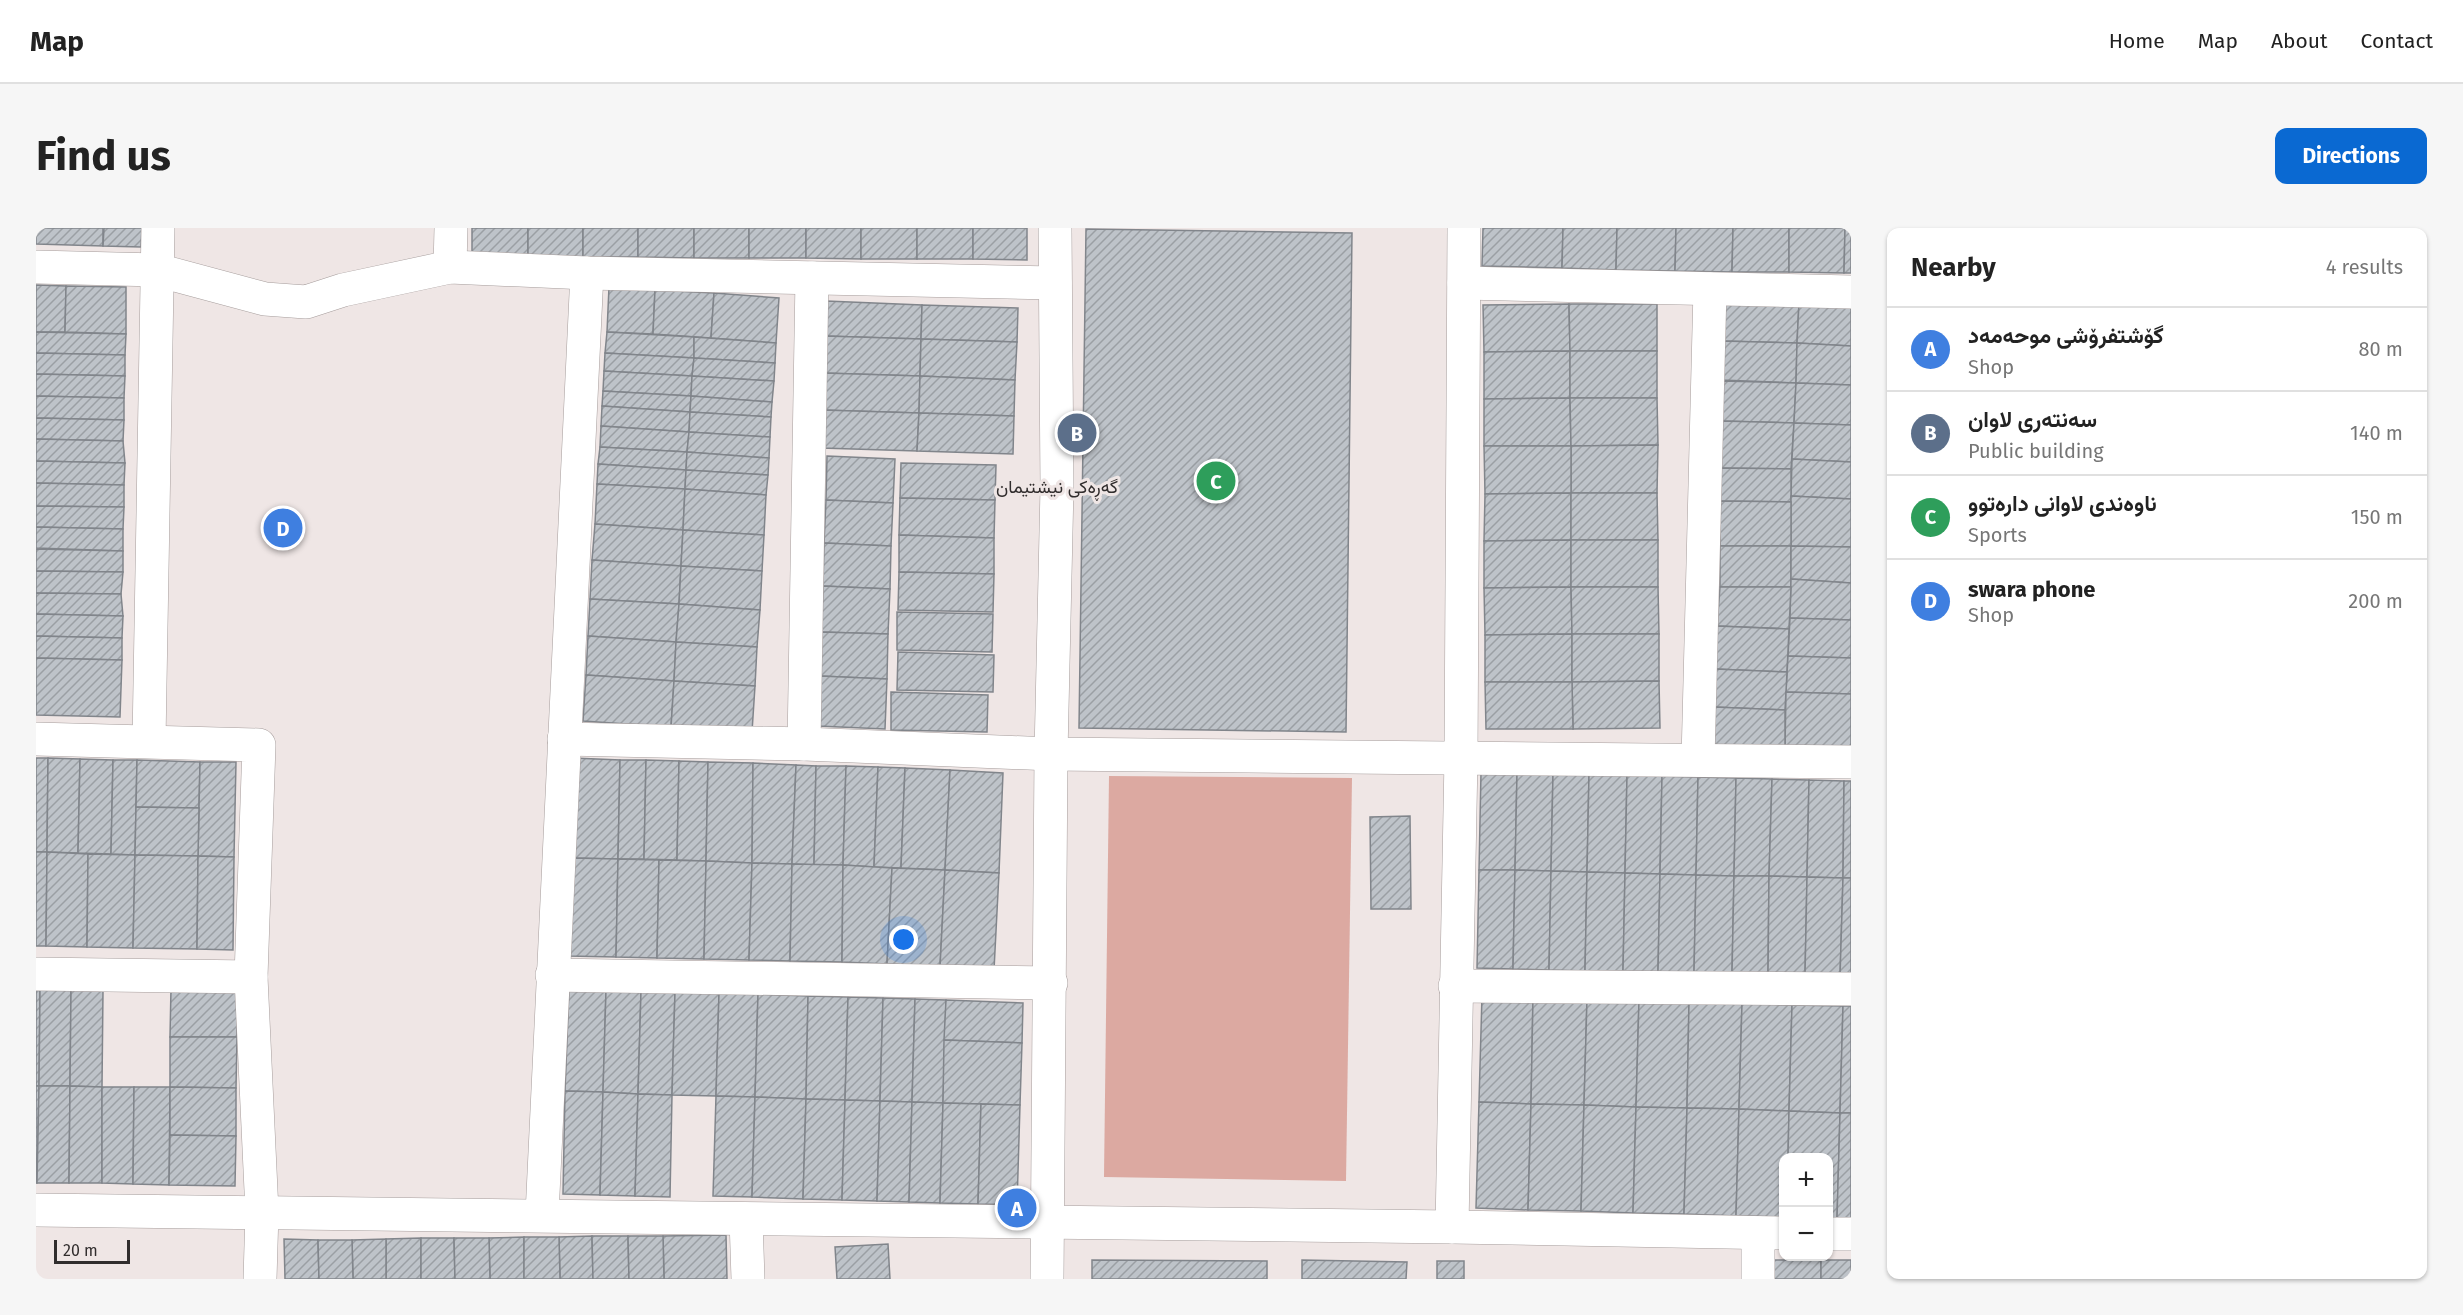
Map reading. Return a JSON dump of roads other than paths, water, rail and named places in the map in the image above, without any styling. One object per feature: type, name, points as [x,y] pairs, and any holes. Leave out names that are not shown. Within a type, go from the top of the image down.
[{"type":"street","points":[[149,741],[158,228]]},
{"type":"street","points":[[450,267],[451,228]]},
{"type":"street","points":[[1047,1279],[1051,754],[1057,487],[1055,228]]},
{"type":"street","points":[[1452,1227],[1461,758],[1464,228]]},
{"type":"street","points":[[36,267],[158,270],[266,299],[306,302],[343,290],[450,267],[587,273],[1055,283]]},
{"type":"street","points":[[542,1215],[587,273]]},
{"type":"street","points":[[804,744],[812,278]]},
{"type":"street","points":[[1464,283],[1851,292]]},
{"type":"street","points":[[1698,760],[1710,289]]},
{"type":"street","points":[[36,739],[260,745],[251,977],[262,1212],[260,1279]]},
{"type":"street","points":[[564,739],[804,744],[1051,754],[1851,762]]},
{"type":"street","points":[[36,974],[251,977]]},
{"type":"street","points":[[552,975],[1051,983]]},
{"type":"street","points":[[1455,986],[1851,989]]},
{"type":"street","points":[[36,1210],[1771,1233],[1758,1279]]},
{"type":"street","points":[[747,1219],[748,1279]]},
{"type":"street","points":[[1833,1234],[1851,1234]]},
{"type":"place","name":"سەنتەری لاوان","points":[[1077,433]]},
{"type":"place","name":"ناوەندی لاوانی دارەتوو","points":[[1216,481]]},
{"type":"place","name":"swara phone","points":[[283,528]]},
{"type":"place","name":"گۆشتفرۆشی موحەمەد","points":[[1017,1208]]},
{"type":"district","name":"گەڕەکی نیشتیمان","points":[[1057,487]]}]
